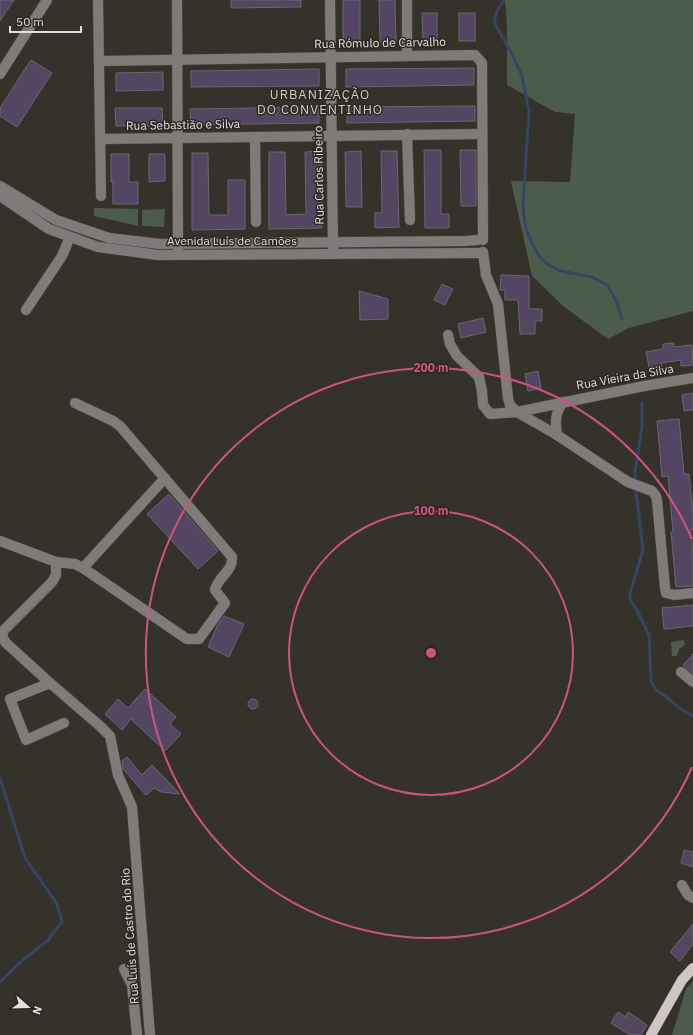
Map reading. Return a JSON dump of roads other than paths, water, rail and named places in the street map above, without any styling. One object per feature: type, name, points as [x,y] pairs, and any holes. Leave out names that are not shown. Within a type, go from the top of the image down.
[{"type":"main road","points":[[651,1035],[682,980],[693,968]]},
{"type":"street","points":[[0,74],[47,0]]},
{"type":"street","points":[[98,0],[101,196]]},
{"type":"street","points":[[177,0],[178,255]]},
{"type":"street","name":"Rua Carlos Ribeiro","points":[[330,0],[333,254]]},
{"type":"street","points":[[407,0],[407,56]]},
{"type":"street","name":"Rua Rómulo de Carvalho","points":[[99,61],[475,55],[482,63],[481,240],[474,245],[475,250],[481,253]]},
{"type":"street","points":[[407,134],[410,220]]},
{"type":"street","name":"Rua Sebastião e Silva","points":[[100,139],[482,134]]},
{"type":"street","points":[[254,137],[256,222]]},
{"type":"street","name":"Avenida Luís de Camões","points":[[0,186],[56,220],[109,238],[160,244],[481,240]]},
{"type":"street","name":"Avenida Luís de Camões","points":[[0,196],[49,229],[70,237],[98,247],[158,255],[481,253]]},
{"type":"street","points":[[26,310],[62,256],[70,237]]},
{"type":"street","points":[[481,253],[486,275],[498,304],[508,398],[510,404],[517,412],[628,482],[654,493],[657,500],[666,593],[674,595],[693,593]]},
{"type":"street","name":"Rua Vieira da Silva","points":[[448,335],[450,344],[457,356],[479,377],[483,405],[490,414],[517,412],[644,386],[693,378]]},
{"type":"street","name":"Rua Vieira da Silva","points":[[557,436],[555,419],[563,402]]},
{"type":"street","points":[[0,541],[56,562],[75,564],[84,568],[187,639],[199,639],[225,603],[215,590],[216,583],[229,569],[233,562],[232,557],[120,426],[113,421],[75,403]]},
{"type":"street","points":[[84,568],[165,478]]},
{"type":"street","name":"Rua Luís de Castro do Rio","points":[[56,562],[56,575],[52,582],[4,630],[2,634],[5,642],[110,736],[118,775],[132,807],[150,1035]]},
{"type":"street","points":[[681,672],[693,682]]},
{"type":"street","points":[[50,683],[10,699],[26,740],[64,723]]},
{"type":"street","points":[[682,885],[688,895],[693,898]]},
{"type":"street","points":[[124,969],[132,985],[137,1035]]},
{"type":"waterway","points":[[504,0],[497,11],[494,22],[512,54],[522,76],[529,111],[523,204],[525,225],[532,244],[539,256],[547,264],[560,271],[592,277],[607,285],[617,302],[622,319]]},
{"type":"waterway","points":[[642,403],[642,426],[635,472],[636,494],[643,550],[630,593],[630,600],[637,610],[649,635],[651,681],[656,690],[679,708],[693,716]]},
{"type":"waterway","points":[[0,778],[25,858],[57,904],[62,922],[48,940],[16,966],[0,982]]},
{"type":"district","name":"URBANIZAÇÃO DO CONVENTINHO","points":[[320,102]]}]
